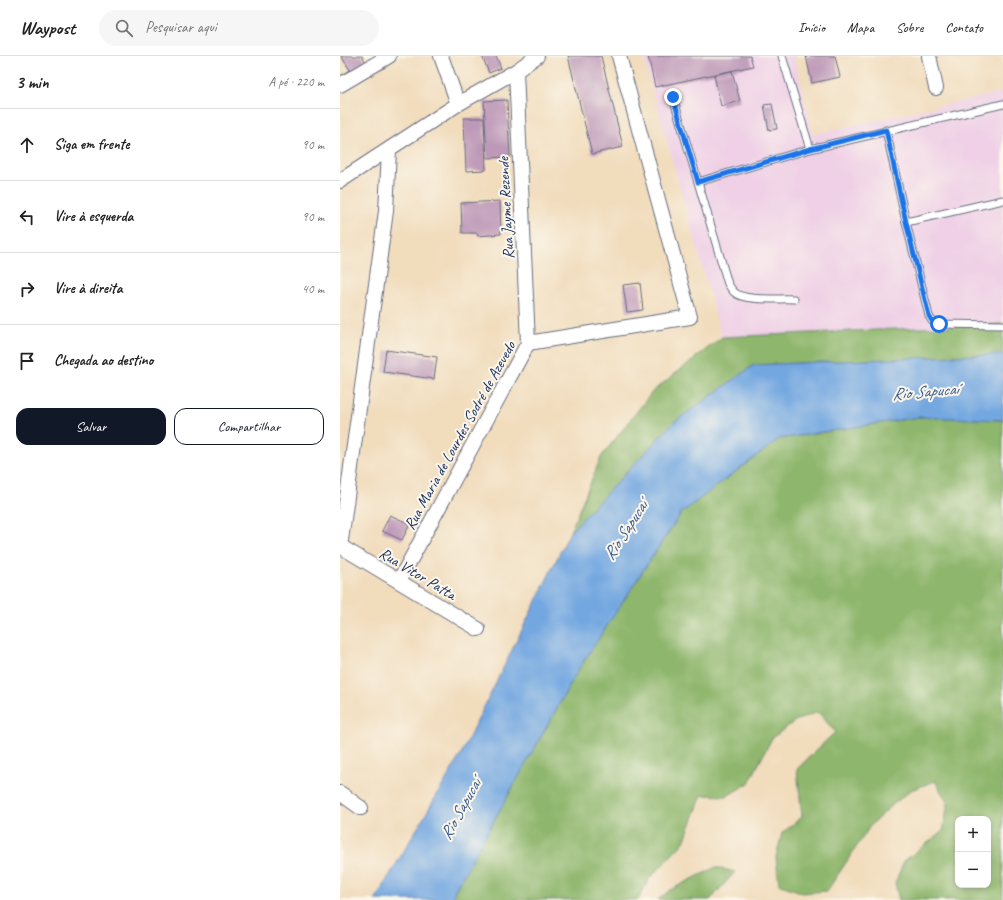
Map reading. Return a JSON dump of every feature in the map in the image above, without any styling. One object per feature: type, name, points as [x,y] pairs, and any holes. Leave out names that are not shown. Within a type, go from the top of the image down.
[{"type":"street","points":[[340,85],[389,56]]},
{"type":"street","points":[[441,56],[458,104]]},
{"type":"street","points":[[340,181],[458,104],[516,71],[537,56]]},
{"type":"street","name":"Rua Maria de Lourdes Sodré de Azevedo","points":[[399,582],[528,343],[690,317],[619,56]]},
{"type":"street","points":[[930,56],[936,88]]},
{"type":"street","name":"Rua Jayme Rezende","points":[[516,71],[528,343]]},
{"type":"street","points":[[340,547],[386,210],[389,150]]},
{"type":"street","name":"Rua Vitor Patta","points":[[340,547],[478,629]]},
{"type":"street","points":[[340,793],[361,808]]},
{"type":"lane","points":[[782,56],[810,149]]},
{"type":"lane","points":[[673,97],[728,284],[734,292],[742,296],[753,298],[794,298]]},
{"type":"lane","points":[[698,182],[810,149],[886,130],[1003,104]]},
{"type":"lane","points":[[886,130],[906,222],[929,316],[932,321],[945,324],[1003,325]]},
{"type":"lane","points":[[906,222],[1003,200]]},
{"type":"shaded area","points":[[643,56],[794,56],[813,134],[1003,92],[1003,324],[722,337]]},
{"type":"green space","points":[[1003,324],[1003,354],[754,365],[674,422],[570,532],[601,457],[653,391],[722,337]]},
{"type":"green space","points":[[919,417],[1003,420],[1003,900],[899,900],[895,883],[904,861],[943,831],[948,804],[935,781],[911,790],[871,825],[827,891],[803,893],[779,884],[776,857],[782,833],[802,817],[797,769],[835,732],[818,712],[795,721],[772,738],[749,783],[727,796],[702,795],[684,842],[649,879],[638,900],[452,900],[455,890],[580,667],[681,513],[779,439]]},
{"type":"green space","points":[[716,867],[735,872],[710,900],[658,900],[670,890]]},
{"type":"water","name":"Rio Sapucaí","points":[[1003,354],[1003,420],[919,417],[779,439],[681,513],[580,667],[455,890],[452,900],[375,900],[460,756],[570,532],[674,422],[754,365]]},
{"type":"building","points":[[341,56],[362,56],[367,64],[352,73]]},
{"type":"building","points":[[482,56],[496,56],[501,68],[489,73]]},
{"type":"building","points":[[568,56],[601,56],[623,147],[592,154]]},
{"type":"building","points":[[648,56],[750,56],[753,66],[655,87]]},
{"type":"building","points":[[806,56],[835,56],[840,77],[812,83]]},
{"type":"building","points":[[732,71],[740,101],[721,106],[714,75]]},
{"type":"building","points":[[507,100],[510,157],[487,158],[484,101]]},
{"type":"building","points":[[772,104],[777,129],[769,130],[764,105]]},
{"type":"building","points":[[464,118],[484,118],[486,170],[466,171]]},
{"type":"building","points":[[500,201],[501,234],[478,236],[477,233],[462,233],[461,203]]},
{"type":"building","points":[[640,283],[643,310],[627,312],[623,285]]},
{"type":"building","points":[[386,350],[437,357],[434,379],[383,372]]},
{"type":"building","points":[[390,515],[410,524],[402,540],[382,531]]},
{"type":"route","points":[[673,97],[698,182],[810,149],[886,130],[906,222],[929,316],[932,321],[939,324]]}]
